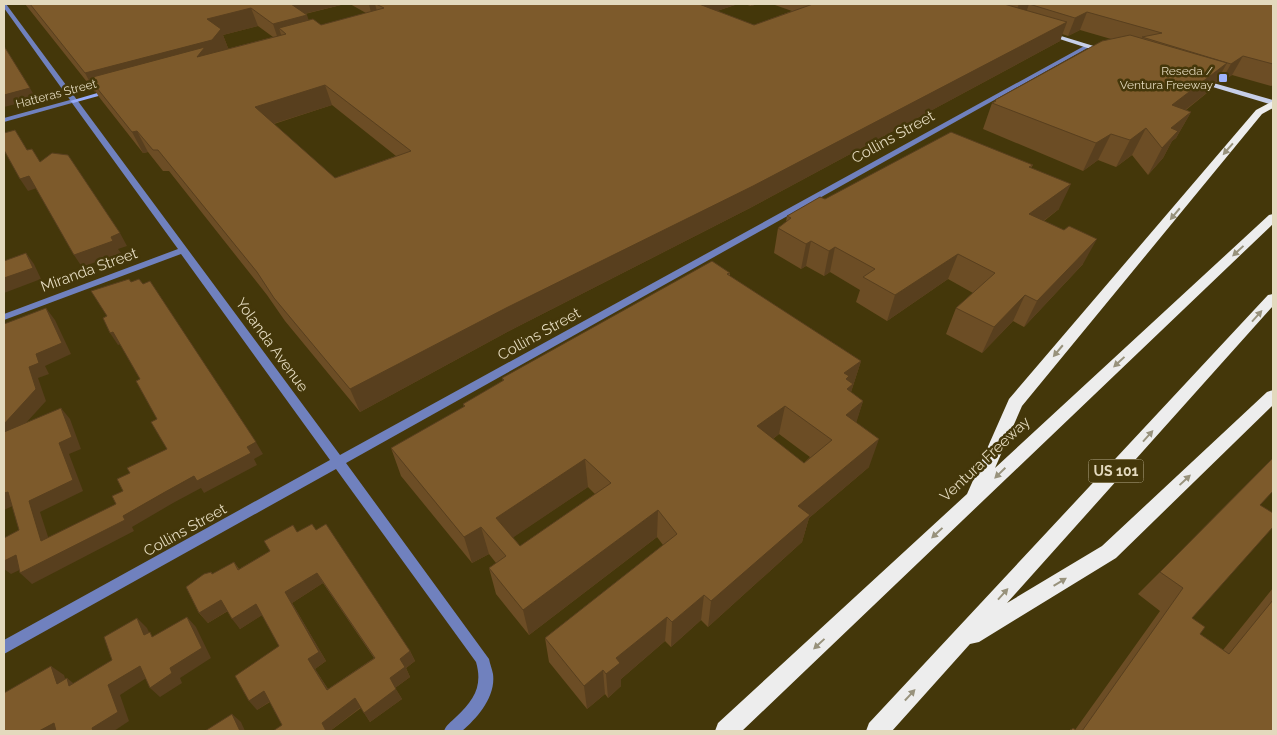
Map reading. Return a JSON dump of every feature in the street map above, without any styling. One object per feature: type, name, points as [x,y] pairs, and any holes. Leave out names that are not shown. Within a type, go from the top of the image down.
[{"type":"highway","points":[[972,499],[1015,403],[1259,112],[1273,103]]},
{"type":"highway","name":"Ventura Freeway","points":[[726,731],[1273,218]]},
{"type":"highway","name":"US 101","points":[[877,731],[1273,298]]},
{"type":"highway","points":[[958,643],[1108,552],[1273,396]]},
{"type":"main road","points":[[1041,31],[1112,53]]},
{"type":"main road","points":[[1188,76],[1273,103]]},
{"type":"street","name":"Yolanda Avenue","points":[[4,5],[482,659],[487,679],[481,697],[472,712],[450,731]]},
{"type":"street","name":"Collins Street","points":[[4,647],[1088,46]]},
{"type":"street","name":"Hatteras Street","points":[[4,120],[115,90]]},
{"type":"street","name":"Miranda Street","points":[[4,317],[184,250]]},
{"type":"building","points":[[30,4],[291,4],[307,15],[273,24],[251,8],[207,19],[221,29],[212,40],[85,73]]},
{"type":"building","points":[[376,4],[699,4],[754,25],[813,4],[1004,4],[1067,22],[753,186],[506,308],[350,389],[274,298],[257,272],[158,150],[153,150],[137,131],[132,132],[89,78],[205,47],[197,57],[286,34],[279,28],[313,19],[321,25],[384,8]],"holes":[[[325,85],[411,151],[335,178],[255,107]]]},
{"type":"building","points":[[1029,4],[1273,4],[1273,64],[1243,56],[1231,64],[1142,37],[1162,33],[1087,12],[1075,18]]},
{"type":"building","points":[[1130,35],[1227,63],[1172,105],[1191,112],[1171,128],[1178,131],[1162,148],[1146,128],[1130,140],[1111,134],[1096,143],[992,103],[1102,41]]},
{"type":"building","points":[[4,46],[30,88],[4,95]]},
{"type":"building","points":[[15,130],[27,150],[32,149],[40,162],[52,153],[68,155],[120,233],[111,237],[113,241],[74,255],[29,176],[20,179],[4,150],[4,133]]},
{"type":"building","points":[[951,132],[1033,165],[1029,167],[1071,184],[1029,214],[1064,230],[1069,226],[1097,239],[1037,301],[1025,295],[994,327],[956,308],[995,273],[958,254],[895,295],[863,277],[875,269],[835,247],[829,251],[811,241],[806,244],[778,228],[791,218],[787,216],[820,197],[825,199]]},
{"type":"building","points":[[26,253],[33,268],[4,278],[4,261]]},
{"type":"building","points":[[712,261],[730,273],[727,274],[861,361],[844,373],[849,376],[846,379],[853,384],[847,389],[863,401],[846,415],[879,439],[798,506],[810,515],[711,601],[704,595],[672,622],[667,617],[616,658],[620,663],[606,674],[603,670],[584,686],[545,638],[677,534],[658,510],[523,610],[489,568],[506,556],[481,527],[464,537],[391,448],[465,406],[463,404],[504,380],[502,378]],"holes":[[[785,406],[832,440],[804,463],[757,426]],[[585,459],[611,483],[520,546],[496,518]]]},
{"type":"building","points":[[129,279],[131,282],[139,279],[143,284],[150,281],[256,442],[247,447],[251,453],[197,481],[194,476],[123,516],[125,520],[20,573],[16,555],[4,561],[4,538],[19,530],[8,492],[4,493],[4,432],[61,408],[72,437],[59,443],[73,480],[29,501],[41,541],[116,504],[112,496],[123,491],[117,479],[130,473],[127,468],[167,449],[151,422],[157,419],[136,381],[140,379],[113,332],[110,333],[103,318],[107,316],[91,291]]},
{"type":"building","points":[[46,308],[62,343],[36,354],[39,363],[29,367],[36,389],[4,424],[4,324]]},
{"type":"building","points":[[1273,458],[1273,491],[1260,505],[1273,513],[1273,527],[1192,618],[1205,627],[1200,634],[1229,654],[1273,600],[1273,731],[1082,731],[1183,588],[1160,572]]},
{"type":"building","points":[[312,524],[316,530],[326,524],[410,651],[400,659],[405,667],[390,678],[396,689],[364,713],[355,698],[322,723],[326,731],[273,731],[282,725],[264,691],[249,701],[235,676],[279,646],[256,604],[232,619],[221,600],[199,613],[186,587],[204,574],[211,572],[212,574],[234,562],[238,570],[270,551],[264,541],[293,525],[297,532]],"holes":[[[317,573],[375,658],[327,690],[308,659],[319,652],[285,592]]]},
{"type":"building","points":[[187,617],[202,648],[170,668],[172,673],[150,688],[140,666],[108,685],[118,712],[92,728],[93,731],[56,731],[54,723],[39,731],[4,731],[4,693],[51,666],[57,684],[67,678],[69,686],[112,660],[104,637],[137,618],[144,635],[150,632],[152,637]]},
{"type":"building","points":[[232,714],[240,731],[205,731]]},
{"type":"place","name":"Reseda / Ventura Freeway","points":[[1223,78]]}]
